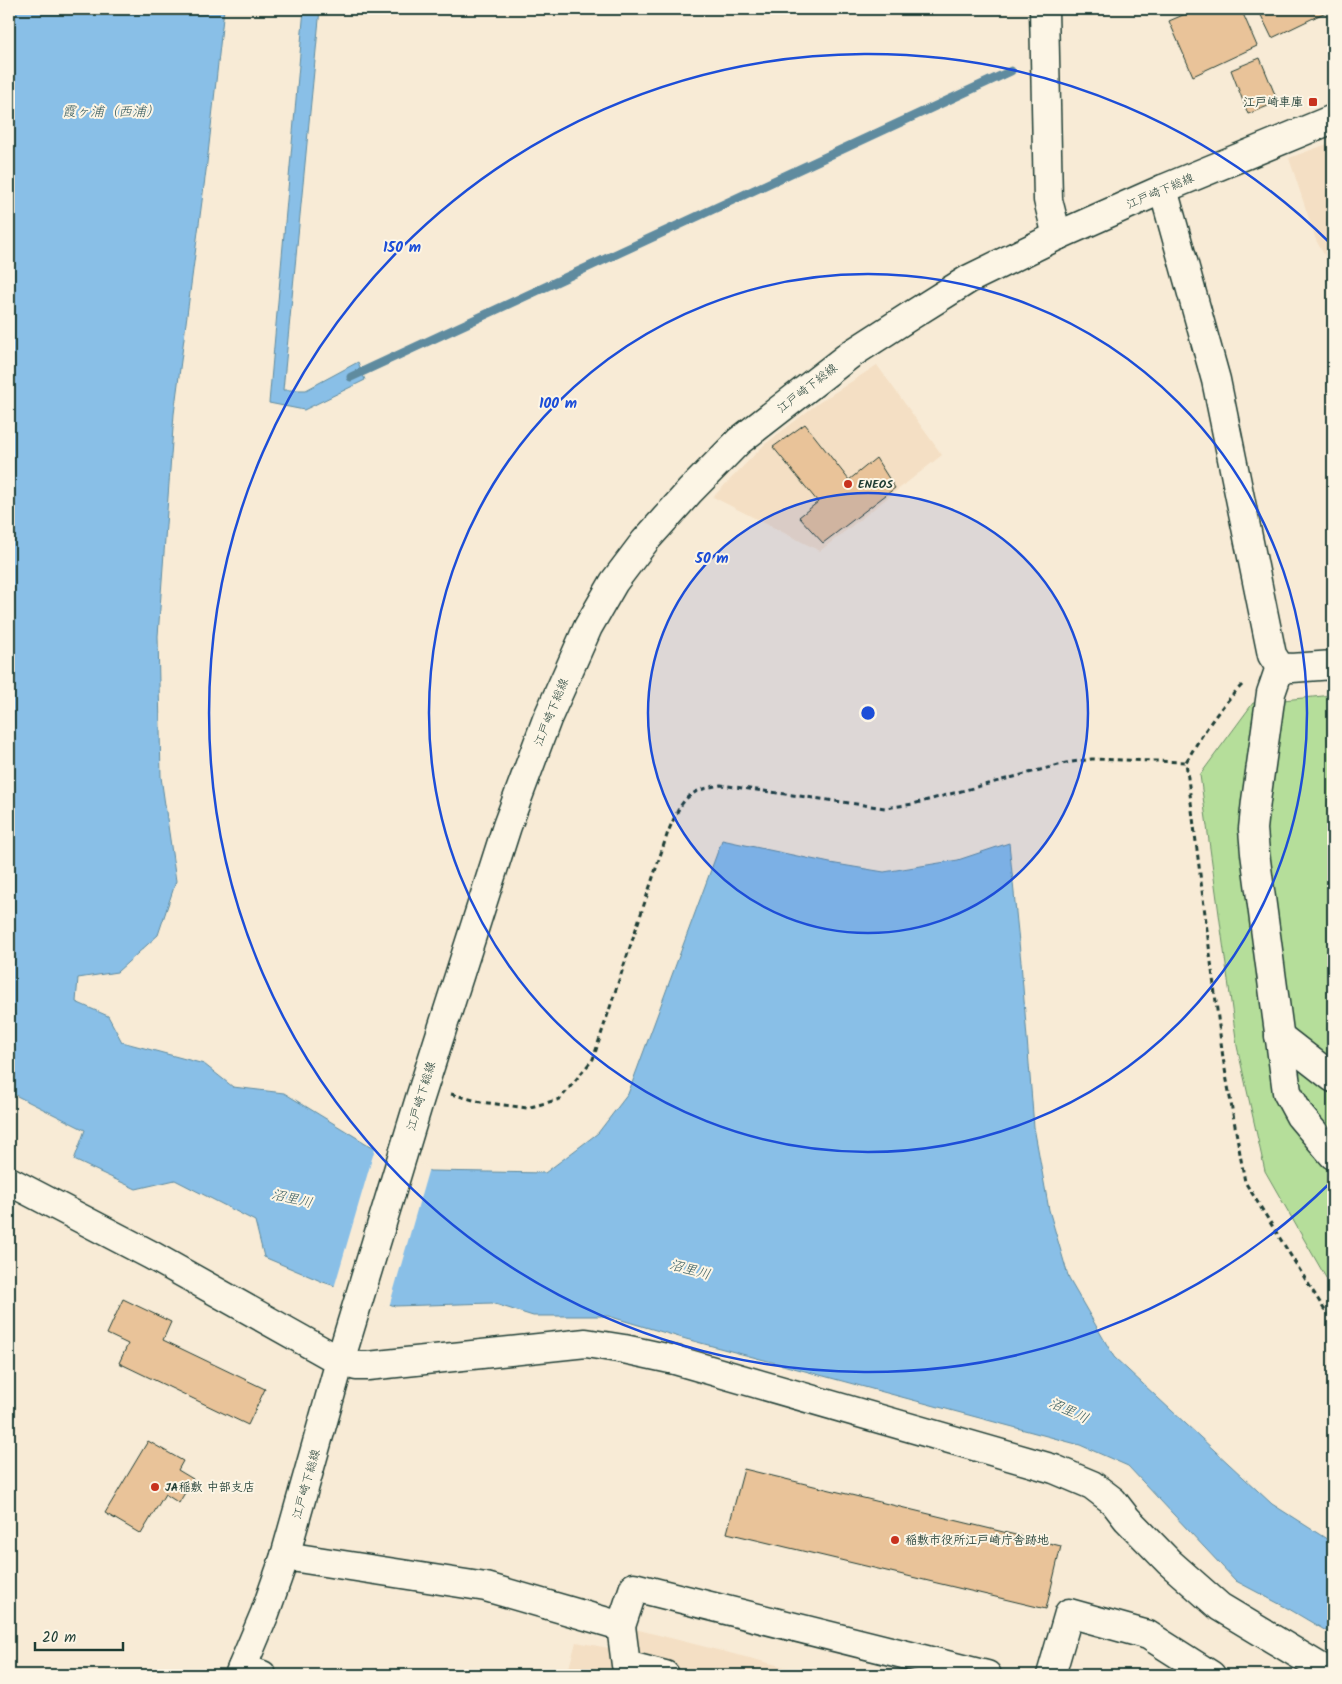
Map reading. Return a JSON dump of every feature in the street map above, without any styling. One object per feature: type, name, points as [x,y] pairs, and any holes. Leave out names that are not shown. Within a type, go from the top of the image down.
[{"type":"street","points":[[1044,9],[1048,200],[1057,236]]},
{"type":"street","name":"江戸崎下総線","points":[[248,1673],[285,1556],[344,1350],[422,1092],[507,826],[547,719],[588,627],[614,582],[645,541],[739,441],[851,354],[969,279],[1057,236],[1163,189],[1333,119]]},
{"type":"street","points":[[1163,189],[1216,380],[1276,661],[1253,829],[1254,853],[1287,1092],[1300,1116],[1333,1155]]},
{"type":"street","points":[[1276,661],[1292,668],[1333,665]]},
{"type":"street","points":[[1279,1036],[1333,1078]]},
{"type":"street","points":[[9,1181],[151,1255],[344,1350],[356,1366],[586,1343],[675,1360],[1054,1469],[1092,1485],[1112,1501],[1169,1562],[1220,1607],[1333,1675]]},
{"type":"street","points":[[285,1556],[486,1587],[621,1626]]},
{"type":"street","points":[[665,1675],[626,1665],[621,1626],[634,1587],[986,1675]]},
{"type":"street","points":[[1051,1675],[1069,1613],[1148,1634],[1211,1675]]},
{"type":"path","points":[[1276,661],[1230,697],[1205,729],[1186,762],[1222,1058],[1245,1182],[1324,1309],[1333,1317]]},
{"type":"path","points":[[422,1092],[527,1108],[560,1099],[593,1059],[668,832],[686,797],[693,792],[721,785],[885,808],[913,804],[1066,762],[1092,759],[1186,762]]},
{"type":"shaded area","points":[[1333,142],[1333,271],[1316,240],[1289,158]]},
{"type":"shaded area","points":[[877,365],[942,455],[820,551],[713,497],[764,445],[817,404]]},
{"type":"shaded area","points":[[627,1627],[816,1675],[567,1675],[576,1642],[620,1650]]},
{"type":"green space","points":[[1333,695],[1333,1290],[1265,1171],[1237,1046],[1200,775],[1253,703]]},
{"type":"water","points":[[9,9],[224,9],[207,163],[174,414],[158,636],[161,777],[176,881],[158,935],[117,972],[78,978],[76,1002],[108,1016],[122,1042],[204,1064],[233,1087],[284,1093],[367,1144],[430,1171],[545,1173],[598,1133],[628,1094],[722,840],[830,863],[884,872],[958,860],[1009,843],[1021,962],[1034,1127],[1049,1210],[1069,1279],[1114,1357],[1272,1504],[1333,1543],[1333,1635],[1236,1581],[1128,1466],[1080,1445],[686,1339],[608,1316],[533,1316],[492,1303],[395,1306],[323,1282],[264,1257],[255,1221],[175,1180],[136,1189],[74,1160],[85,1130],[9,1092]]},
{"type":"water","points":[[304,9],[320,9],[283,390],[306,390],[358,362],[365,380],[304,410],[269,403]]},
{"type":"pier","points":[[376,1145],[429,1168],[389,1307],[334,1288]]},
{"type":"building","points":[[1197,9],[1241,9],[1257,46],[1193,76],[1169,21]]},
{"type":"building","points":[[1258,9],[1332,9],[1272,38]]},
{"type":"building","points":[[1260,58],[1278,102],[1248,114],[1231,70]]},
{"type":"building","name":"ENEOS","points":[[805,424],[849,480],[876,458],[895,488],[823,543],[799,517],[818,502],[773,447]]},
{"type":"building","points":[[123,1299],[171,1322],[163,1340],[265,1389],[248,1425],[119,1363],[128,1344],[107,1334]]},
{"type":"building","name":"JA稲敷 中部支店","points":[[148,1441],[183,1461],[178,1470],[193,1479],[179,1503],[165,1494],[141,1534],[105,1513]]},
{"type":"building","name":"稲敷市役所江戸崎庁舎跡地","points":[[744,1469],[1061,1546],[1046,1609],[727,1533]]},
{"type":"waterway","points":[[351,377],[1011,71]]},
{"type":"place","name":"江戸崎車庫","points":[[1313,102]]},
{"type":"place","name":"ENEOS","points":[[848,484]]},
{"type":"place","name":"JA稲敷 中部支店","points":[[155,1487]]},
{"type":"place","name":"稲敷市役所江戸崎庁舎跡地","points":[[895,1540]]},
{"type":"water label","name":"霞ヶ浦（西浦）","points":[[111,111]]},
{"type":"water label","name":"沼里川","points":[[292,1198]]},
{"type":"water label","name":"沼里川","points":[[690,1269]]},
{"type":"water label","name":"沼里川","points":[[1069,1410]]}]
